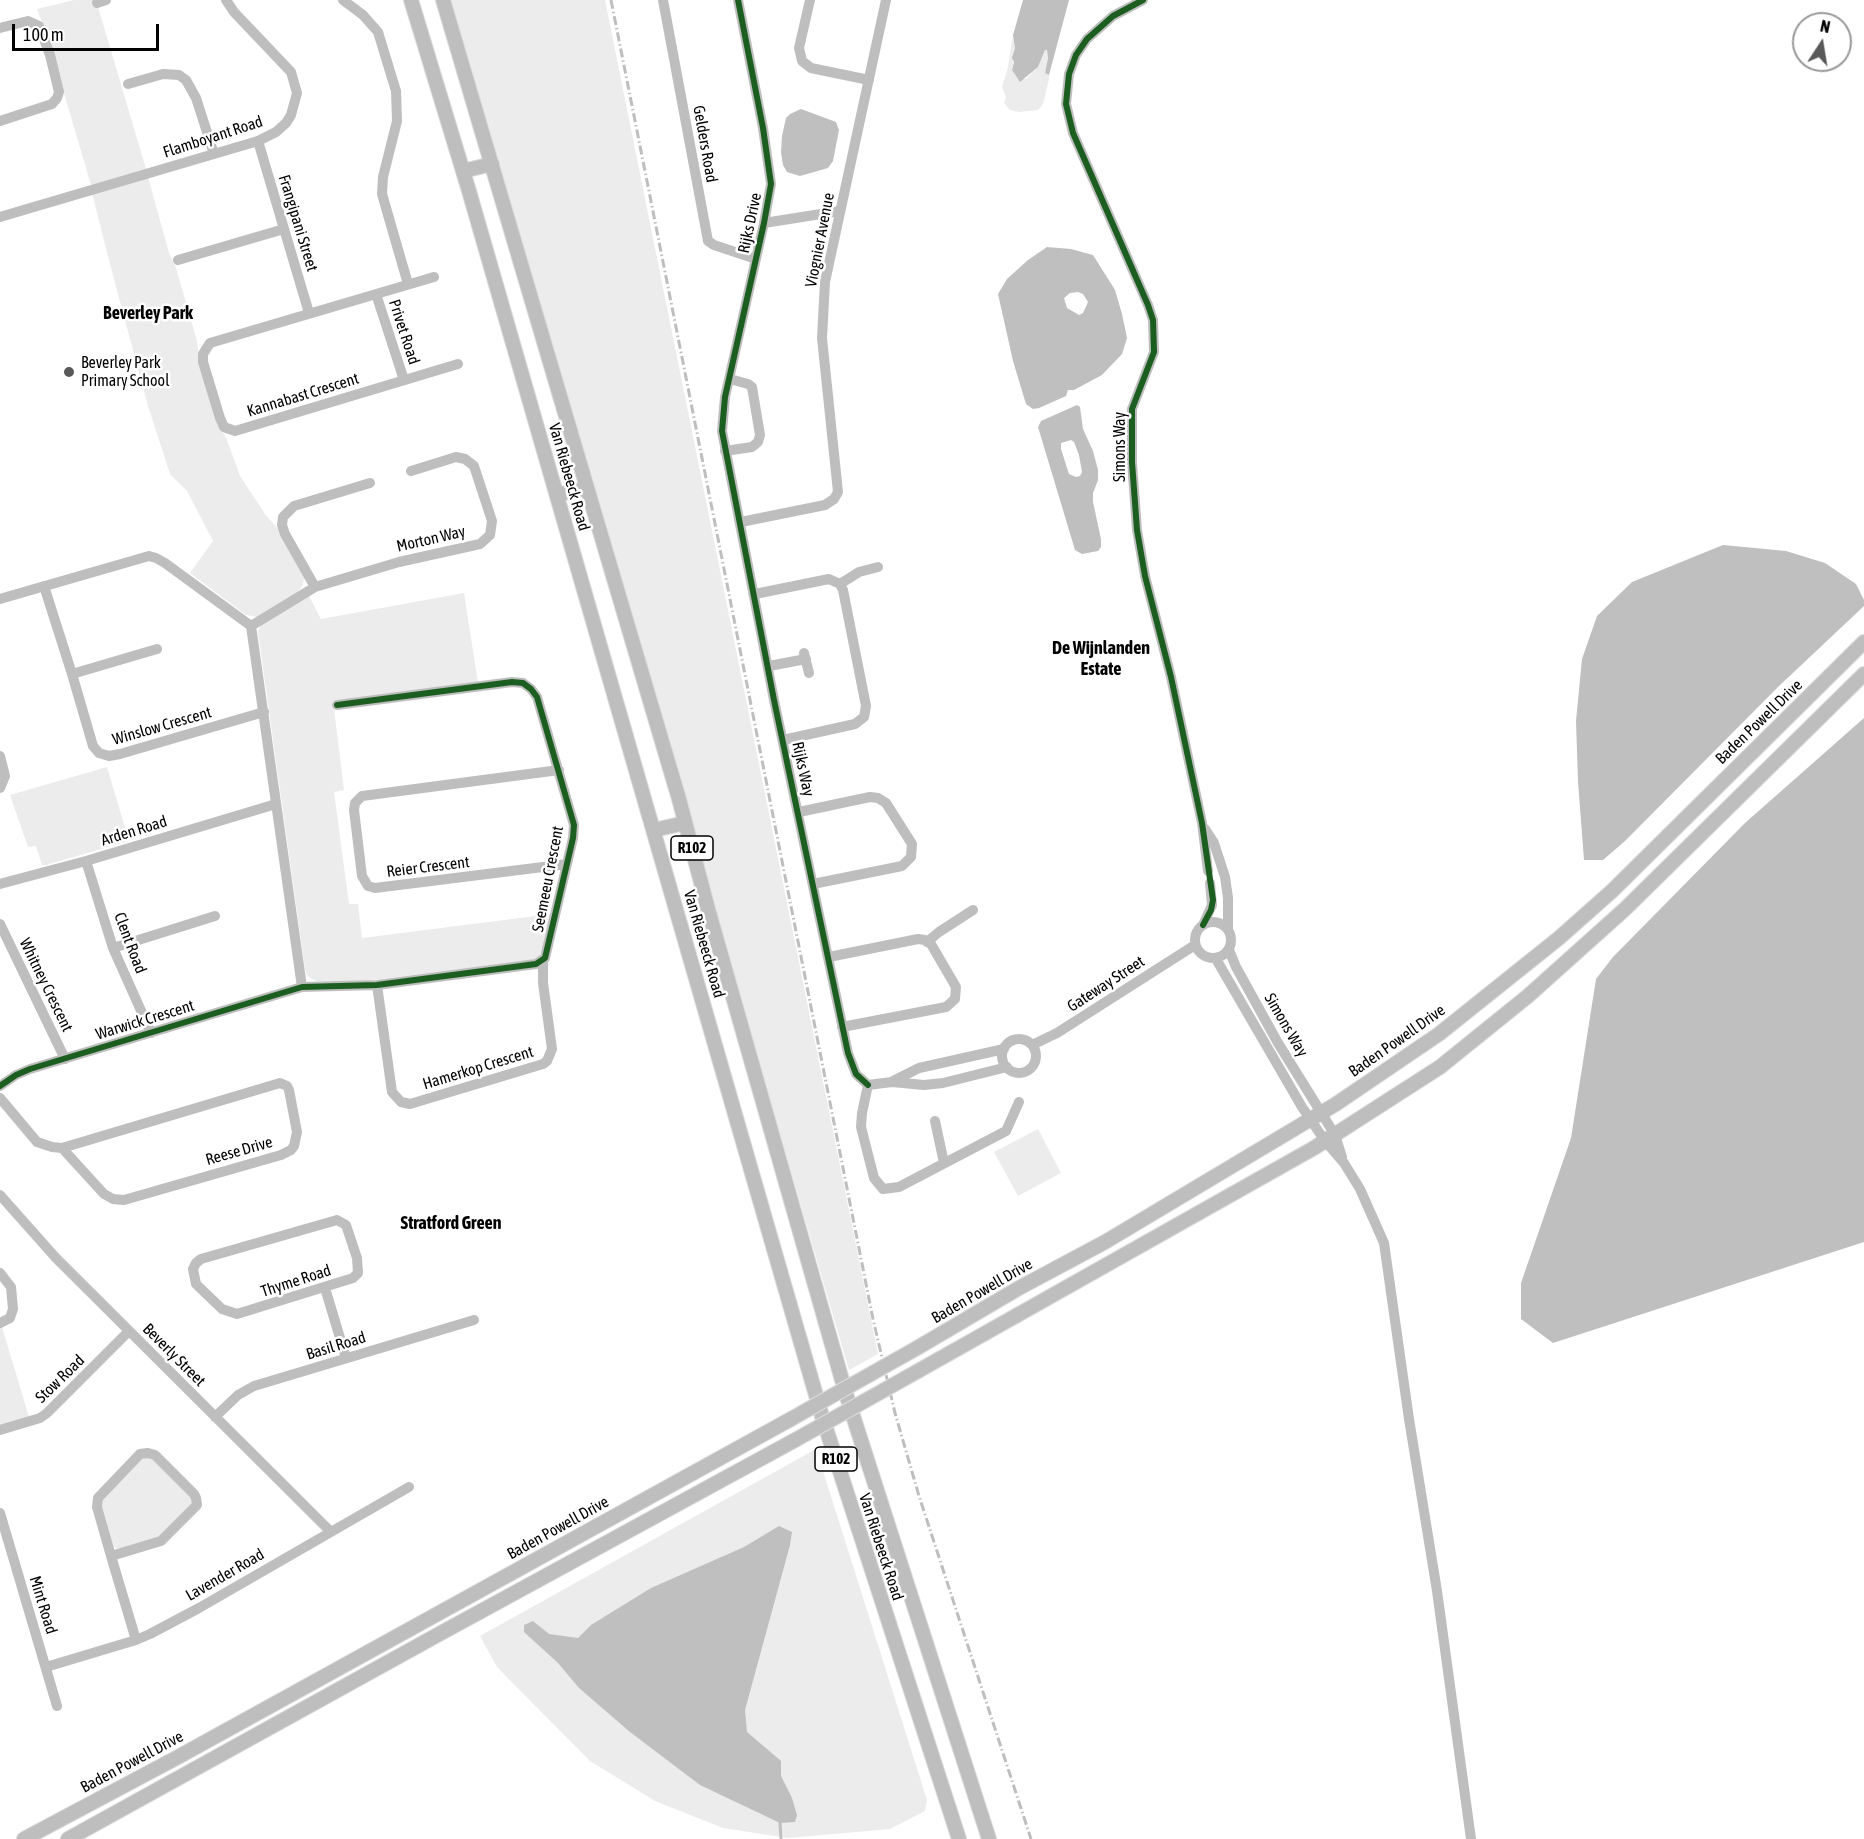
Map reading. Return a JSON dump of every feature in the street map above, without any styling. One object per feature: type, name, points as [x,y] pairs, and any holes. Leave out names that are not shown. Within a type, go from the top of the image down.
[{"type":"main road","name":"Van Riebeeck Road","points":[[411,0],[463,171],[822,1416],[959,1839]]},
{"type":"main road","name":"Van Riebeeck Road","points":[[443,0],[685,822],[846,1394],[989,1839]]},
{"type":"main road","points":[[463,171],[492,164]]},
{"type":"main road","points":[[557,495],[587,488]]},
{"type":"main road","name":"Baden Powell Drive","points":[[24,1839],[178,1757],[791,1419],[1019,1288],[1105,1242],[1316,1116],[1439,1034],[1595,907],[1864,642]]},
{"type":"main road","points":[[68,1839],[918,1371],[1330,1138],[1440,1067],[1528,996],[1625,909],[1864,674]]},
{"type":"main road","points":[[654,830],[685,822]]},
{"type":"street","name":"Flamboyant Road","points":[[0,217],[258,141],[276,132],[291,115],[297,93],[296,83],[282,61],[246,26],[226,0]]},
{"type":"street","points":[[343,0],[363,15],[378,32],[396,91],[397,121],[383,177],[382,195],[408,284]]},
{"type":"street","name":"Gelders Road","points":[[663,0],[708,241],[756,259]]},
{"type":"street","name":"Rijks Drive","points":[[725,451],[722,416],[771,190],[771,171],[738,0]]},
{"type":"street","points":[[810,0],[800,48],[802,61],[811,68],[868,80]]},
{"type":"street","name":"Viognier Avenue","points":[[741,522],[825,505],[834,499],[838,492],[822,338],[825,282],[886,0]]},
{"type":"street","name":"Simons Way","points":[[1143,0],[1113,16],[1087,39],[1076,56],[1069,74],[1066,104],[1073,133],[1153,320],[1154,352],[1132,409],[1132,462],[1137,530],[1202,823],[1208,872]]},
{"type":"street","points":[[0,28],[28,21],[39,26],[50,55],[59,92],[52,104],[0,121]]},
{"type":"street","points":[[128,84],[163,74],[179,75],[186,80],[196,98],[213,154]]},
{"type":"street","name":"Frangipani Street","points":[[258,141],[309,313]]},
{"type":"street","points":[[764,223],[840,211]]},
{"type":"street","points":[[178,261],[284,229]]},
{"type":"street","name":"Kannabast Crescent","points":[[434,277],[210,343],[202,354],[203,362],[225,427],[235,431],[458,364]]},
{"type":"street","name":"Privet Road","points":[[376,294],[404,380]]},
{"type":"street","points":[[725,451],[752,447],[758,442],[760,435],[752,387],[730,379]]},
{"type":"street","name":"Rijks Way","points":[[725,451],[842,1027],[851,1064],[856,1074],[868,1085]]},
{"type":"street","name":"Morton Way","points":[[251,626],[315,587],[399,562],[480,544],[490,535],[492,521],[474,466],[465,459],[456,457],[411,471]]},
{"type":"street","points":[[315,587],[285,534],[282,525],[283,517],[294,506],[370,483]]},
{"type":"street","points":[[0,599],[149,556],[165,563],[251,626],[302,987],[376,985],[536,964],[543,961]]},
{"type":"street","points":[[840,584],[859,572],[878,567]]},
{"type":"street","points":[[755,594],[829,579],[840,584],[866,706],[862,720],[855,724],[783,740]]},
{"type":"street","name":"Winslow Crescent","points":[[44,586],[93,746],[104,755],[120,754],[264,712]]},
{"type":"street","points":[[72,674],[157,649]]},
{"type":"street","points":[[769,666],[805,656],[809,673]]},
{"type":"street","name":"Seemeeu Crescent","points":[[337,705],[512,682],[523,683],[531,689],[537,697],[574,825],[547,955],[543,961]]},
{"type":"street","points":[[0,756],[5,776],[0,788]]},
{"type":"street","name":"Reier Crescent","points":[[558,770],[363,796],[357,800],[354,810],[362,876],[365,883],[371,887],[379,888],[567,864]]},
{"type":"street","points":[[799,812],[870,797],[878,798],[885,803],[912,844],[911,856],[902,866],[813,884]]},
{"type":"street","name":"Arden Road","points":[[0,884],[86,861],[276,804]]},
{"type":"street","name":"Simons Way","points":[[1202,823],[1222,863],[1227,888],[1228,929]]},
{"type":"street","name":"Clent Road","points":[[86,861],[113,948],[151,1033]]},
{"type":"street","points":[[1203,925],[1219,923],[1228,929],[1232,939],[1226,954],[1216,959],[1200,954],[1195,945],[1196,934],[1212,905],[1210,883]]},
{"type":"street","points":[[927,942],[973,910]]},
{"type":"street","points":[[113,948],[215,916]]},
{"type":"street","name":"Whitney Crescent","points":[[0,924],[65,1059]]},
{"type":"street","points":[[829,957],[918,939],[927,942],[955,983],[957,991],[952,1002],[942,1008],[842,1027]]},
{"type":"street","name":"Gateway Street","points":[[1032,1045],[1057,1033],[1195,945]]},
{"type":"street","name":"Simons Way","points":[[1229,950],[1316,1116]]},
{"type":"street","name":"Simons Way","points":[[1216,959],[1316,1116]]},
{"type":"street","name":"Hamerkop Crescent","points":[[376,985],[392,1092],[401,1102],[410,1104],[547,1061],[552,1049],[543,983],[543,961]]},
{"type":"street","name":"Warwick Crescent","points":[[1,1084],[23,1072],[302,987]]},
{"type":"street","points":[[1023,1039],[1032,1045],[1036,1055],[1033,1065],[1029,1069],[1014,1071],[1007,1067],[1003,1059],[1004,1049],[1007,1044],[1023,1039]]},
{"type":"street","points":[[892,1082],[919,1068],[1004,1049]]},
{"type":"street","points":[[957,1060],[961,1079]]},
{"type":"street","points":[[1007,1067],[961,1079],[924,1085],[892,1082],[868,1085],[861,1127],[878,1185],[884,1189],[899,1187],[1006,1131],[1019,1102]]},
{"type":"street","name":"Reese Drive","points":[[0,1098],[37,1142],[52,1148],[62,1148],[280,1083],[289,1090],[297,1132],[294,1146],[281,1155],[124,1200],[113,1199],[104,1194],[62,1148]]},
{"type":"street","points":[[1316,1116],[1360,1190],[1384,1243],[1437,1591],[1471,1839]]},
{"type":"street","points":[[935,1121],[944,1163]]},
{"type":"street","name":"Beverly Street","points":[[0,1195],[56,1258],[331,1532]]},
{"type":"street","name":"Thyme Road","points":[[340,1220],[346,1225],[353,1243],[358,1273],[353,1278],[325,1288],[237,1314],[222,1309],[196,1284],[193,1269],[201,1259],[328,1221],[340,1220]]},
{"type":"street","points":[[0,1272],[11,1287],[13,1309],[10,1318],[0,1323]]},
{"type":"street","points":[[325,1288],[346,1358]]},
{"type":"street","name":"Basil Road","points":[[215,1417],[246,1389],[474,1320]]},
{"type":"street","name":"Stow Road","points":[[0,1430],[40,1418],[47,1413],[129,1331]]},
{"type":"street","points":[[111,1556],[161,1541],[197,1505],[194,1494],[151,1453],[140,1454],[98,1498],[97,1507],[111,1556],[136,1640]]},
{"type":"street","name":"Lavender Road","points":[[46,1666],[136,1640],[199,1608],[409,1487]]},
{"type":"street","name":"Mint Road","points":[[0,1513],[3,1531],[57,1706]]},
{"type":"shaded area","points":[[74,0],[96,0],[146,169],[91,185],[46,32],[37,9]]},
{"type":"shaded area","points":[[449,0],[605,0],[878,1354],[849,1370]]},
{"type":"shaded area","points":[[1023,0],[1069,0],[1049,75],[1045,73],[1048,58],[1047,50],[1045,50],[1038,67],[1020,82],[1012,70],[1014,62],[1012,58],[1015,48],[1013,35]]},
{"type":"shaded area","points":[[1013,35],[1015,48],[1012,70],[1017,78],[1026,79],[1038,67],[1047,50],[1045,73],[1049,75],[1049,79],[1043,104],[1038,110],[1019,112],[1010,110],[1004,103],[1006,97],[1002,87]]},
{"type":"shaded area","points":[[801,109],[836,122],[839,130],[833,161],[828,168],[800,176],[787,172],[783,165],[781,152],[786,118]]},
{"type":"shaded area","points":[[148,177],[197,341],[199,362],[217,421],[227,440],[240,476],[265,514],[278,529],[304,577],[303,585],[298,592],[257,617],[246,615],[190,573],[213,541],[187,491],[170,474],[148,406],[92,193]]},
{"type":"shaded area","points":[[1047,247],[1071,249],[1093,255],[1115,290],[1127,338],[1122,354],[1102,375],[1074,390],[1068,390],[1066,396],[1033,409],[1026,404],[1013,361],[998,294],[1007,279]],"holes":[[[1070,293],[1083,294],[1088,302],[1083,313],[1079,315],[1067,308],[1064,298]]]},
{"type":"shaded area","points":[[1077,405],[1080,407],[1083,429],[1093,451],[1098,470],[1093,502],[1101,539],[1101,547],[1098,551],[1082,554],[1075,550],[1038,427],[1041,421]],"holes":[[[1071,440],[1074,442],[1082,472],[1076,477],[1069,474],[1061,449],[1061,443]]]},
{"type":"shaded area","points":[[1723,545],[1786,551],[1825,563],[1856,584],[1864,600],[1864,606],[1778,687],[1625,841],[1603,860],[1584,860],[1576,721],[1582,659],[1597,616],[1632,582]]},
{"type":"shaded area","points":[[464,593],[478,683],[333,701],[344,790],[334,792],[349,904],[358,904],[362,938],[552,914],[544,948],[540,956],[532,960],[357,982],[316,981],[307,976],[305,969],[258,632],[262,622],[308,594],[321,619]]},
{"type":"shaded area","points":[[1864,718],[1864,1242],[1553,1343],[1521,1319],[1521,1283],[1571,1138],[1596,979],[1613,957],[1745,823]]},
{"type":"shaded area","points":[[107,767],[129,841],[42,865],[36,846],[28,847],[10,795]]},
{"type":"shaded area","points":[[1038,1129],[1061,1173],[1018,1196],[994,1152]]},
{"type":"shaded area","points":[[0,1327],[2,1327],[29,1417],[0,1426]]},
{"type":"shaded area","points":[[816,1449],[927,1800],[925,1811],[890,1829],[788,1838],[723,1828],[655,1801],[590,1761],[497,1667],[480,1636]]},
{"type":"shaded area","points":[[150,1457],[191,1497],[192,1504],[160,1537],[118,1549],[113,1546],[101,1502],[142,1459]]},
{"type":"shaded area","points":[[779,1526],[792,1532],[790,1545],[745,1710],[747,1732],[781,1761],[781,1776],[792,1798],[797,1815],[795,1822],[780,1823],[700,1785],[630,1732],[579,1688],[558,1663],[524,1632],[524,1625],[533,1621],[549,1634],[578,1638],[591,1625],[651,1588],[744,1547]]},
{"type":"waterway","points":[[780,1823],[781,1839]]},
{"type":"railway","points":[[611,0],[873,1319],[895,1413],[919,1496],[1031,1839]]},
{"type":"cycle path","points":[[738,0],[763,128],[771,184],[725,397],[722,431],[774,700],[848,1053],[856,1074],[868,1085]]},
{"type":"cycle path","points":[[1143,0],[1113,16],[1087,39],[1076,55],[1069,74],[1066,104],[1073,133],[1153,320],[1154,352],[1132,409],[1132,462],[1137,530],[1145,576],[1171,677],[1202,823],[1213,900],[1211,910],[1203,925]]},
{"type":"cycle path","points":[[0,1086],[30,1069],[302,987],[377,985],[536,964],[545,958],[574,825],[537,697],[531,689],[523,683],[512,682],[337,705]]},
{"type":"place","name":"Beverley Park Primary School","points":[[69,372]]},
{"type":"district","name":"Beverley Park","points":[[148,313]]},
{"type":"district","name":"De Wijnlanden Estate","points":[[1101,658]]},
{"type":"district","name":"Stratford Green","points":[[451,1223]]}]
